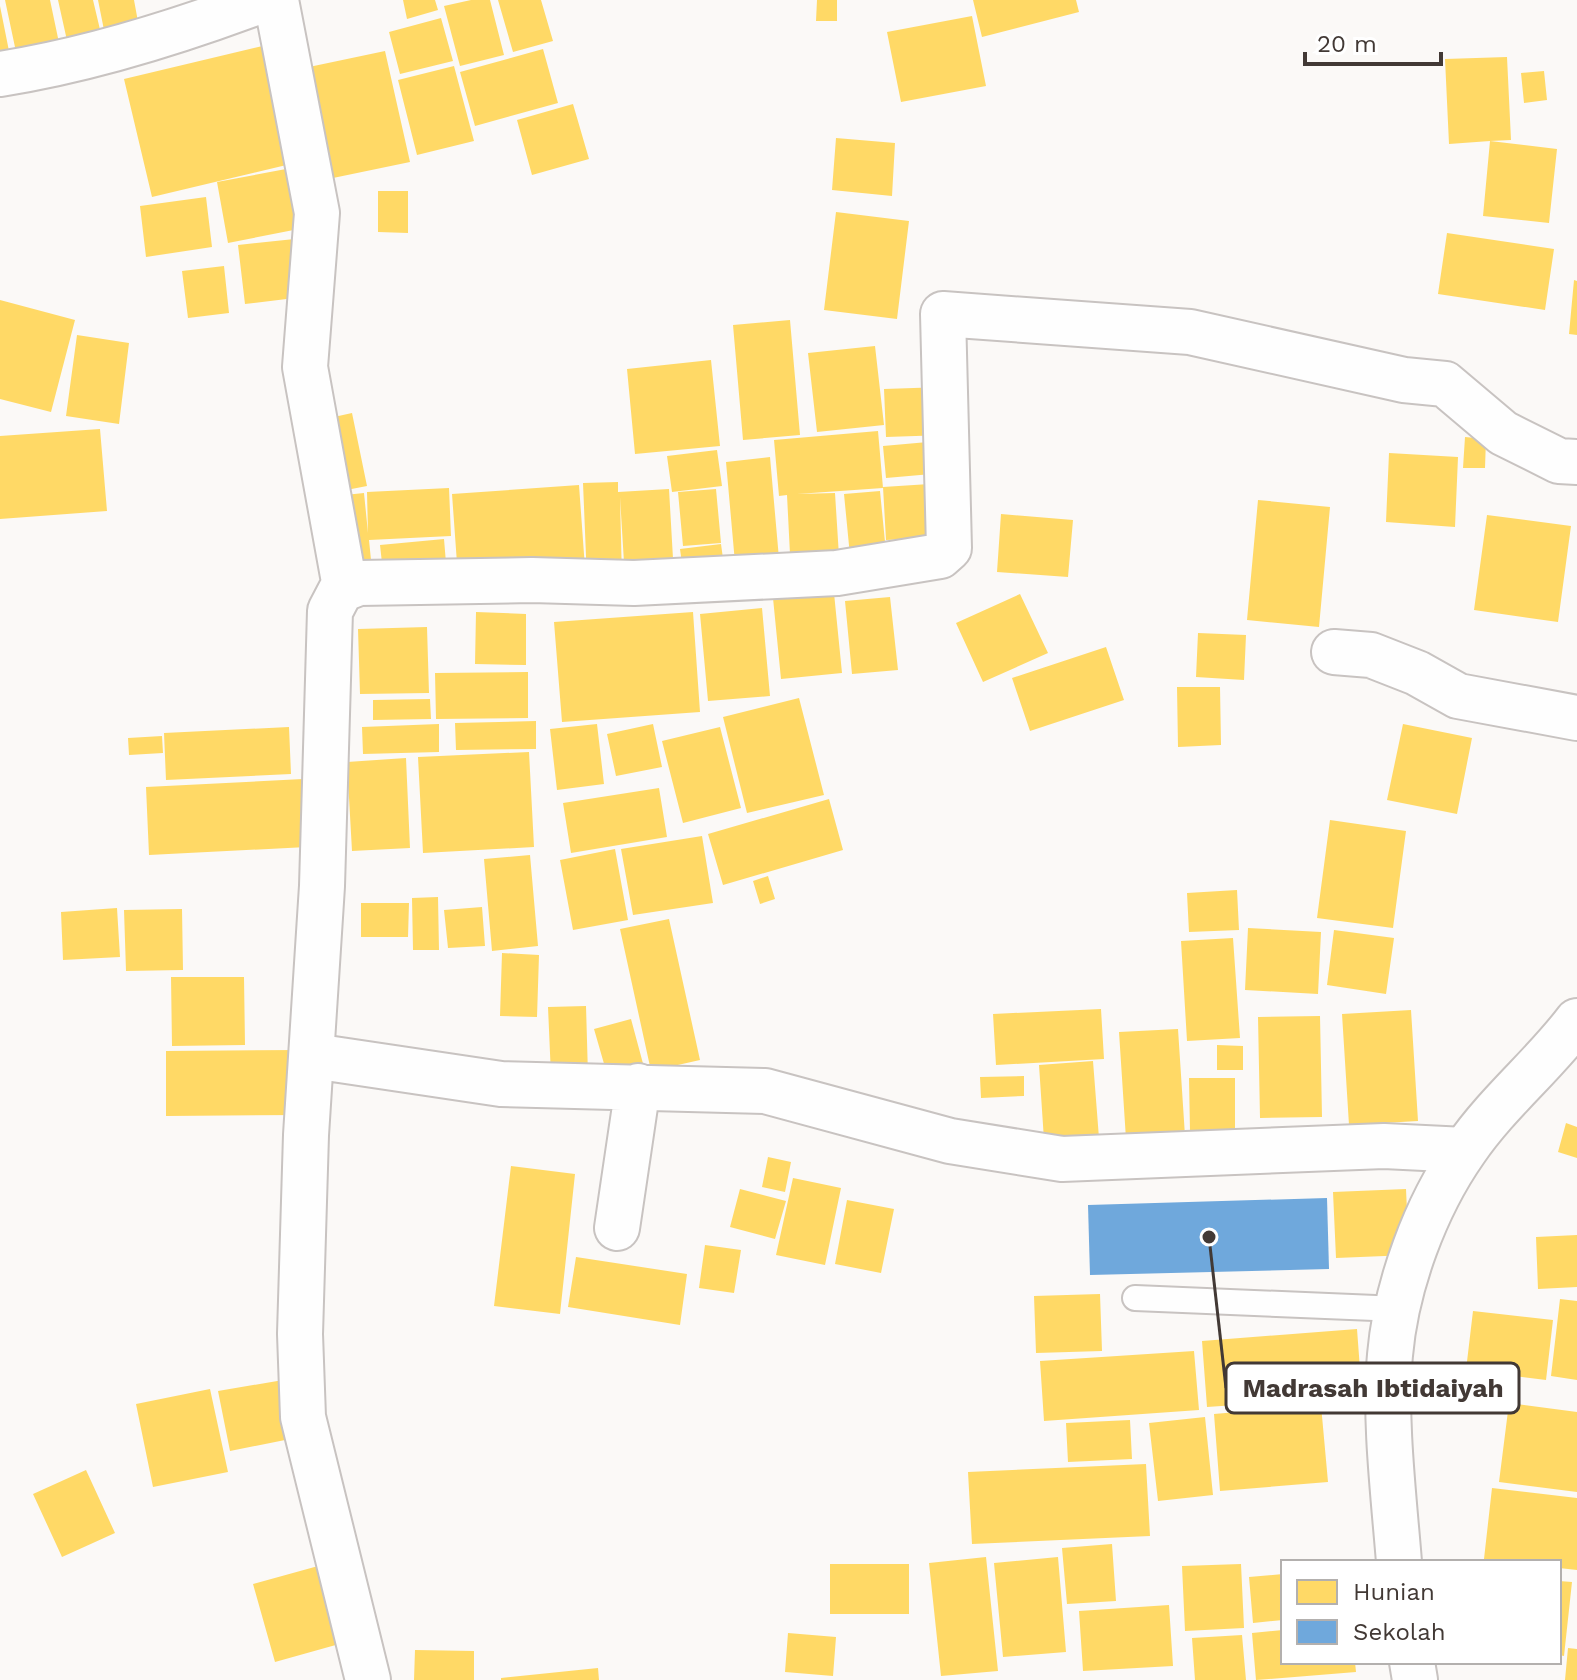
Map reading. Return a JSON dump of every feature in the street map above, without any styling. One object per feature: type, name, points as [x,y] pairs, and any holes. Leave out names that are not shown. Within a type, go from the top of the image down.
[{"type":"street","points":[[0,74],[47,66],[138,42],[263,0]]},
{"type":"street","points":[[276,0],[317,213],[305,367],[345,587]]},
{"type":"street","points":[[368,1680],[303,1417],[300,1318],[330,611],[336,595],[345,587],[359,583],[532,580],[634,583],[837,573],[940,556],[949,548],[943,314],[1190,332],[1404,380],[1445,384],[1503,433],[1559,461],[1577,462]]},
{"type":"street","points":[[1334,652],[1371,655],[1417,673],[1458,696],[1577,718]]},
{"type":"street","points":[[1399,1560],[1392,1479],[1390,1355],[1399,1309],[1427,1222],[1465,1150],[1577,1021]]},
{"type":"street","points":[[313,1056],[501,1084],[765,1091],[950,1141],[1062,1159],[1384,1146],[1465,1150]]},
{"type":"street","points":[[617,1228],[638,1086]]},
{"type":"lane","points":[[1135,1298],[1399,1309]]},
{"type":"building: Hunian","points":[[5,0],[50,0],[62,57],[19,66]]},
{"type":"building: Hunian","points":[[58,0],[93,0],[102,38],[68,45]]},
{"type":"building: Hunian","points":[[98,0],[134,0],[141,38],[107,45]]},
{"type":"building: Hunian","points":[[403,0],[435,0],[438,10],[407,19]]},
{"type":"building: Hunian","points":[[471,0],[490,0],[504,55],[460,66],[444,6]]},
{"type":"building: Hunian","points":[[498,0],[541,0],[553,41],[513,52]]},
{"type":"building: Hunian","points":[[817,0],[837,0],[837,21],[816,21]]},
{"type":"building: Hunian","points":[[973,0],[1076,0],[1079,12],[982,37]]},
{"type":"building: Hunian","points":[[0,6],[12,66],[0,68]]},
{"type":"building: Hunian","points":[[972,16],[986,86],[901,102],[887,32]]},
{"type":"building: Hunian","points":[[441,18],[453,61],[400,74],[389,32]]},
{"type":"building: Hunian","points":[[271,44],[299,162],[152,197],[124,79]]},
{"type":"building: Hunian","points":[[543,49],[558,103],[475,126],[460,72]]},
{"type":"building: Hunian","points":[[385,51],[410,162],[333,178],[309,67]]},
{"type":"building: Hunian","points":[[1507,57],[1511,140],[1449,144],[1445,59]]},
{"type":"building: Hunian","points":[[454,66],[474,141],[417,155],[398,80]]},
{"type":"building: Hunian","points":[[1544,71],[1547,100],[1524,103],[1521,73]]},
{"type":"building: Hunian","points":[[573,104],[589,159],[532,175],[517,120]]},
{"type":"building: Hunian","points":[[836,138],[895,143],[892,196],[832,190]]},
{"type":"building: Hunian","points":[[1490,141],[1557,149],[1549,223],[1483,216]]},
{"type":"building: Hunian","points":[[302,166],[314,226],[228,243],[217,182]]},
{"type":"building: Hunian","points":[[378,191],[408,191],[408,233],[378,232]]},
{"type":"building: Hunian","points":[[206,197],[212,247],[146,257],[140,206]]},
{"type":"building: Hunian","points":[[836,212],[909,221],[897,319],[824,310]]},
{"type":"building: Hunian","points":[[1447,233],[1554,249],[1545,310],[1438,294]]},
{"type":"building: Hunian","points":[[304,238],[311,296],[245,304],[238,245]]},
{"type":"building: Hunian","points":[[224,266],[229,313],[188,318],[182,271]]},
{"type":"building: Hunian","points":[[1574,280],[1577,281],[1577,335],[1569,334]]},
{"type":"building: Hunian","points":[[0,300],[75,320],[51,412],[0,399]]},
{"type":"building: Hunian","points":[[790,320],[800,435],[743,440],[733,325]]},
{"type":"building: Hunian","points":[[77,335],[129,343],[119,424],[66,416]]},
{"type":"building: Hunian","points":[[875,346],[884,425],[817,432],[808,353]]},
{"type":"building: Hunian","points":[[711,360],[720,446],[635,454],[627,369]]},
{"type":"building: Hunian","points":[[943,387],[945,435],[886,437],[884,389]]},
{"type":"building: Hunian","points":[[352,413],[367,486],[331,493],[316,421]]},
{"type":"building: Hunian","points":[[100,429],[107,511],[0,519],[0,436]]},
{"type":"building: Hunian","points":[[878,431],[883,488],[797,494],[835,493],[840,572],[791,574],[787,495],[779,496],[774,440]]},
{"type":"building: Hunian","points":[[1465,437],[1486,439],[1485,468],[1463,468]]},
{"type":"building: Hunian","points":[[939,441],[943,473],[886,478],[883,446]]},
{"type":"building: Hunian","points":[[717,450],[722,486],[672,492],[667,456]]},
{"type":"building: Hunian","points":[[1389,453],[1458,457],[1455,527],[1386,522]]},
{"type":"building: Hunian","points":[[770,457],[780,570],[736,574],[726,462]]},
{"type":"building: Hunian","points":[[618,482],[618,492],[669,489],[674,576],[625,579],[620,497],[622,579],[587,580],[583,483]]},
{"type":"building: Hunian","points":[[945,483],[948,537],[886,540],[883,487]]},
{"type":"building: Hunian","points":[[579,485],[585,568],[458,577],[452,494]]},
{"type":"building: Hunian","points":[[449,488],[451,536],[369,540],[373,580],[345,583],[335,496],[364,493],[368,533],[367,492]]},
{"type":"building: Hunian","points":[[716,489],[721,543],[683,546],[678,492]]},
{"type":"building: Hunian","points":[[880,491],[887,562],[851,566],[844,494]]},
{"type":"building: Hunian","points":[[1258,500],[1330,507],[1319,627],[1247,620]]},
{"type":"building: Hunian","points":[[1001,514],[1073,520],[1068,577],[997,572]]},
{"type":"building: Hunian","points":[[1487,515],[1571,526],[1558,622],[1474,610]]},
{"type":"building: Hunian","points":[[444,539],[447,575],[384,581],[380,545]]},
{"type":"building: Hunian","points":[[721,544],[725,573],[684,578],[680,549]]},
{"type":"building: Hunian","points":[[834,593],[842,673],[781,679],[773,598]]},
{"type":"building: Hunian","points":[[1020,594],[1048,653],[983,682],[956,623]]},
{"type":"building: Hunian","points":[[890,597],[898,670],[852,674],[845,601]]},
{"type":"building: Hunian","points":[[762,608],[770,696],[708,701],[700,614]]},
{"type":"building: Hunian","points":[[476,612],[526,614],[526,665],[475,664]]},
{"type":"building: Hunian","points":[[693,612],[700,712],[562,722],[554,622]]},
{"type":"building: Hunian","points":[[427,627],[429,693],[360,694],[358,629]]},
{"type":"building: Hunian","points":[[1198,633],[1246,635],[1244,680],[1196,677]]},
{"type":"building: Hunian","points":[[1106,647],[1124,700],[1030,731],[1012,678]]},
{"type":"building: Hunian","points":[[528,672],[528,718],[436,719],[435,673]]},
{"type":"building: Hunian","points":[[1177,687],[1220,687],[1221,745],[1178,747]]},
{"type":"building: Hunian","points":[[799,698],[824,795],[747,813],[723,717]]},
{"type":"building: Hunian","points":[[430,699],[431,719],[373,720],[373,700]]},
{"type":"building: Hunian","points":[[536,721],[536,749],[456,750],[455,723]]},
{"type":"building: Hunian","points":[[439,724],[439,752],[363,754],[362,727]]},
{"type":"building: Hunian","points":[[597,724],[604,784],[557,790],[550,729]]},
{"type":"building: Hunian","points":[[653,724],[662,767],[616,776],[607,734]]},
{"type":"building: Hunian","points":[[1403,724],[1472,738],[1457,814],[1387,800]]},
{"type":"building: Hunian","points":[[289,727],[291,774],[166,780],[164,733]]},
{"type":"building: Hunian","points":[[720,727],[741,808],[683,823],[662,741]]},
{"type":"building: Hunian","points":[[162,736],[163,753],[129,755],[128,738]]},
{"type":"building: Hunian","points":[[529,752],[534,847],[423,853],[418,757]]},
{"type":"building: Hunian","points":[[406,758],[410,848],[352,851],[347,762]]},
{"type":"building: Hunian","points":[[303,779],[307,847],[149,855],[146,787]]},
{"type":"building: Hunian","points":[[659,788],[667,837],[571,853],[563,803]]},
{"type":"building: Hunian","points":[[829,799],[843,850],[723,885],[708,834]]},
{"type":"building: Hunian","points":[[1330,820],[1406,831],[1393,928],[1317,918]]},
{"type":"building: Hunian","points":[[702,836],[713,903],[633,915],[621,849]]},
{"type":"building: Hunian","points":[[615,849],[628,920],[573,930],[560,860]]},
{"type":"building: Hunian","points":[[530,855],[538,946],[492,951],[484,859]]},
{"type":"building: Hunian","points":[[768,876],[775,899],[760,904],[753,881]]},
{"type":"building: Hunian","points":[[1237,890],[1239,930],[1189,932],[1187,893]]},
{"type":"building: Hunian","points":[[438,897],[439,950],[413,950],[412,898]]},
{"type":"building: Hunian","points":[[361,903],[409,903],[408,937],[361,937]]},
{"type":"building: Hunian","points":[[482,907],[485,946],[448,948],[444,910]]},
{"type":"building: Hunian","points":[[117,908],[120,957],[63,960],[61,912]]},
{"type":"building: Hunian","points":[[182,909],[183,970],[126,971],[124,910]]},
{"type":"building: Hunian","points":[[669,919],[700,1060],[651,1071],[620,929]]},
{"type":"building: Hunian","points":[[1248,928],[1321,932],[1318,994],[1245,990]]},
{"type":"building: Hunian","points":[[1334,930],[1394,938],[1386,994],[1327,985]]},
{"type":"building: Hunian","points":[[1233,938],[1240,1038],[1187,1041],[1181,941]]},
{"type":"building: Hunian","points":[[502,953],[539,955],[537,1017],[500,1016]]},
{"type":"building: Hunian","points":[[171,977],[244,977],[245,1045],[172,1046]]},
{"type":"building: Hunian","points":[[586,1006],[588,1075],[551,1076],[548,1007]]},
{"type":"building: Hunian","points":[[1101,1009],[1104,1059],[996,1065],[993,1014]]},
{"type":"building: Hunian","points":[[1411,1010],[1418,1121],[1349,1125],[1342,1014]]},
{"type":"building: Hunian","points":[[1320,1016],[1322,1117],[1260,1118],[1258,1017]]},
{"type":"building: Hunian","points":[[631,1019],[645,1071],[609,1081],[594,1029]]},
{"type":"building: Hunian","points":[[1178,1029],[1185,1136],[1126,1139],[1119,1032]]},
{"type":"building: Hunian","points":[[1217,1045],[1243,1046],[1243,1070],[1217,1070]]},
{"type":"building: Hunian","points":[[300,1050],[301,1115],[166,1116],[166,1051]]},
{"type":"building: Hunian","points":[[1093,1061],[1100,1151],[1045,1155],[1039,1065]]},
{"type":"building: Hunian","points":[[1024,1076],[1024,1096],[981,1098],[980,1077]]},
{"type":"building: Hunian","points":[[1189,1078],[1235,1078],[1235,1130],[1190,1131]]},
{"type":"building: Hunian","points":[[1566,1123],[1577,1127],[1577,1158],[1558,1152]]},
{"type":"building: Hunian","points":[[768,1157],[791,1162],[785,1192],[762,1187]]},
{"type":"building: Hunian","points":[[511,1166],[575,1174],[560,1314],[494,1306]]},
{"type":"building: Hunian","points":[[793,1178],[841,1188],[825,1265],[776,1255]]},
{"type":"building: Hunian","points":[[740,1189],[786,1201],[775,1239],[730,1227]]},
{"type":"building: Hunian","points":[[1406,1189],[1409,1255],[1336,1258],[1333,1192]]},
{"type":"building: Hunian","points":[[847,1200],[894,1209],[881,1273],[835,1264]]},
{"type":"building: Hunian","points":[[1577,1235],[1577,1287],[1538,1289],[1536,1237]]},
{"type":"building: Hunian","points":[[705,1245],[741,1250],[734,1293],[699,1288]]},
{"type":"building: Hunian","points":[[576,1257],[687,1274],[680,1325],[568,1307]]},
{"type":"building: Hunian","points":[[1100,1294],[1102,1351],[1036,1353],[1034,1296]]},
{"type":"building: Hunian","points":[[1560,1299],[1577,1301],[1577,1380],[1551,1376]]},
{"type":"building: Hunian","points":[[1473,1311],[1553,1320],[1546,1380],[1466,1370]]},
{"type":"building: Hunian","points":[[1357,1329],[1362,1396],[1207,1407],[1202,1341]]},
{"type":"building: Hunian","points":[[1194,1351],[1199,1410],[1044,1421],[1040,1361]]},
{"type":"building: Hunian","points":[[289,1379],[300,1437],[230,1451],[218,1391]]},
{"type":"building: Hunian","points":[[210,1389],[228,1472],[153,1487],[136,1404]]},
{"type":"building: Hunian","points":[[1509,1403],[1577,1412],[1577,1492],[1499,1482]]},
{"type":"building: Hunian","points":[[1321,1405],[1328,1482],[1220,1491],[1214,1414]]},
{"type":"building: Hunian","points":[[1205,1417],[1213,1495],[1158,1501],[1149,1423]]},
{"type":"building: Hunian","points":[[1130,1420],[1132,1459],[1068,1462],[1066,1423]]},
{"type":"building: Hunian","points":[[1146,1464],[1150,1536],[972,1544],[968,1472]]},
{"type":"building: Hunian","points":[[86,1470],[115,1533],[62,1557],[33,1494]]},
{"type":"building: Hunian","points":[[1492,1488],[1577,1498],[1577,1570],[1561,1568],[1561,1560],[1484,1559]]},
{"type":"building: Hunian","points":[[1112,1544],[1116,1601],[1067,1604],[1062,1548]]},
{"type":"building: Hunian","points":[[986,1557],[998,1671],[941,1676],[929,1563]]},
{"type":"building: Hunian","points":[[1058,1557],[1066,1652],[1003,1657],[994,1563]]},
{"type":"building: Hunian","points":[[329,1563],[350,1641],[275,1662],[253,1584]]},
{"type":"building: Hunian","points":[[830,1564],[909,1564],[909,1614],[830,1614]]},
{"type":"building: Hunian","points":[[1241,1564],[1244,1628],[1185,1631],[1182,1566]]},
{"type":"building: Hunian","points":[[1281,1574],[1281,1620],[1253,1623],[1249,1577]]},
{"type":"building: Hunian","points":[[1561,1581],[1572,1582],[1564,1656],[1561,1655]]},
{"type":"building: Hunian","points":[[1169,1605],[1173,1666],[1083,1671],[1079,1611]]},
{"type":"building: Hunian","points":[[1281,1630],[1281,1664],[1355,1664],[1356,1672],[1256,1680],[1252,1633]]},
{"type":"building: Hunian","points":[[788,1633],[836,1637],[833,1676],[785,1672]]},
{"type":"building: Hunian","points":[[1242,1635],[1246,1680],[1195,1680],[1192,1638]]},
{"type":"building: Hunian","points":[[1568,1648],[1577,1649],[1577,1680],[1565,1680]]},
{"type":"building: Hunian","points":[[415,1650],[474,1651],[474,1680],[414,1680]]},
{"type":"building: Hunian","points":[[598,1668],[599,1680],[501,1680],[501,1678]]},
{"type":"building: Sekolah","points":[[1327,1198],[1329,1269],[1090,1275],[1088,1205]]},
{"type":"place","name":"Madrasah Ibtidaiyah","points":[[1209,1237]]}]
